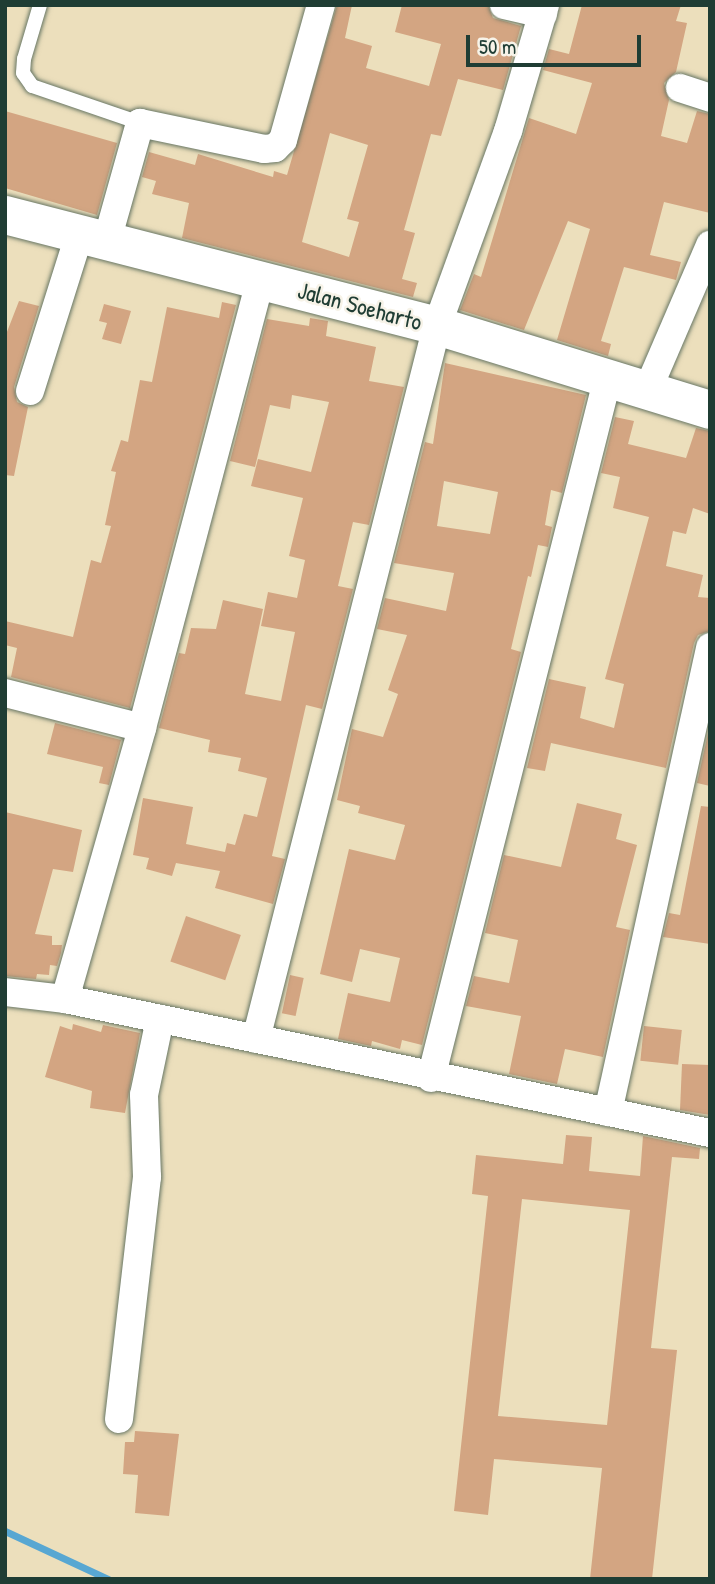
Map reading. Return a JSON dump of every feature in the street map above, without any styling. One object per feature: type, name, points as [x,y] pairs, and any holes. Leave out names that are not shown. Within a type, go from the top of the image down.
[{"type":"street","points":[[30,391],[141,123],[275,148],[283,140],[321,5]]},
{"type":"street","points":[[256,1039],[438,326],[508,131],[544,10],[504,5]]},
{"type":"street","points":[[680,88],[710,99]]},
{"type":"street","name":"Jalan Soeharto","points":[[5,215],[93,240],[438,326],[648,388],[710,410]]},
{"type":"street","points":[[648,388],[710,245]]},
{"type":"street","points":[[65,999],[142,728],[260,280]]},
{"type":"street","points":[[431,1078],[608,377]]},
{"type":"street","points":[[608,1112],[710,646]]},
{"type":"street","points":[[5,693],[142,728]]},
{"type":"street","points":[[5,992],[65,999],[431,1078],[710,1133]]},
{"type":"street","points":[[119,1419],[147,1177],[144,1095],[160,1019]]},
{"type":"lane","points":[[40,5],[24,66],[32,86],[141,123]]},
{"type":"building","points":[[337,5],[352,5],[345,38],[372,46],[366,68],[429,86],[441,44],[395,32],[402,5],[488,5],[493,18],[521,26],[503,90],[458,79],[441,136],[431,134],[404,230],[415,233],[402,279],[417,283],[413,297],[182,238],[189,203],[152,194],[156,181],[142,177],[149,152],[195,165],[198,154],[273,177],[274,171],[287,175]],"holes":[[[330,133],[368,145],[347,219],[359,222],[349,257],[302,242]]]},
{"type":"building","points":[[582,5],[681,5],[676,21],[687,23],[676,72],[664,83],[669,100],[661,136],[687,143],[697,111],[710,114],[710,213],[664,202],[650,255],[681,262],[676,280],[624,267],[601,341],[611,344],[608,356],[557,340],[590,229],[568,221],[524,330],[460,310],[474,274],[481,277],[529,118],[576,134],[592,83],[543,70],[549,49],[569,54]]},
{"type":"building","points":[[5,111],[117,143],[97,215],[5,188]]},
{"type":"building","points":[[19,301],[39,306],[14,387],[17,402],[28,407],[14,476],[5,475],[5,337]]},
{"type":"building","points":[[222,302],[236,305],[130,708],[11,677],[17,648],[5,645],[5,621],[73,637],[91,560],[101,563],[111,526],[105,525],[116,472],[111,471],[121,440],[128,442],[140,380],[152,382],[167,307],[219,318]]},
{"type":"building","points":[[104,304],[131,311],[121,344],[102,339],[107,323],[99,321]]},
{"type":"building","points":[[310,318],[328,321],[326,336],[376,347],[369,381],[404,387],[369,525],[353,522],[338,586],[353,589],[322,709],[306,705],[272,856],[285,859],[273,904],[215,888],[220,871],[176,863],[172,876],[146,869],[149,858],[133,855],[143,798],[193,807],[186,844],[225,852],[227,843],[235,845],[244,814],[257,817],[267,778],[238,771],[241,758],[208,752],[210,740],[159,728],[179,653],[185,654],[191,628],[216,629],[223,600],[263,609],[245,694],[281,701],[295,632],[261,626],[268,592],[297,598],[305,560],[289,556],[303,498],[251,486],[258,459],[311,472],[329,402],[292,395],[290,409],[270,405],[255,467],[230,461],[267,319],[309,326]]},
{"type":"building","points":[[445,363],[586,395],[562,493],[551,490],[545,525],[552,527],[548,547],[538,545],[531,577],[528,576],[511,649],[521,652],[422,1045],[402,1040],[400,1049],[372,1041],[371,1046],[338,1039],[348,993],[390,1002],[400,958],[360,949],[352,982],[320,974],[349,849],[395,860],[405,825],[358,813],[360,806],[337,800],[352,729],[383,737],[398,694],[388,690],[407,635],[377,629],[385,598],[446,611],[454,573],[394,563],[425,442],[433,444]],"holes":[[[444,481],[498,492],[490,534],[437,526]]]},
{"type":"building","points":[[615,417],[634,421],[628,444],[686,458],[696,428],[710,431],[710,514],[693,508],[686,534],[673,531],[666,566],[703,575],[698,597],[710,598],[710,631],[698,635],[694,643],[666,768],[551,743],[545,771],[527,768],[549,679],[586,687],[580,718],[614,728],[624,684],[605,679],[649,517],[613,508],[620,477],[601,473]]},
{"type":"building","points":[[55,723],[121,740],[109,785],[99,783],[103,767],[47,754]]},
{"type":"building","points":[[710,729],[710,786],[697,783]]},
{"type":"building","points":[[577,803],[622,814],[616,839],[637,845],[616,927],[630,930],[603,1057],[565,1049],[557,1084],[509,1074],[521,1016],[466,1006],[474,976],[509,983],[518,940],[485,933],[504,855],[561,867]]},
{"type":"building","points":[[701,806],[710,807],[710,944],[663,937],[669,913],[680,915]]},
{"type":"building","points":[[5,812],[82,830],[73,872],[53,869],[35,934],[52,936],[52,945],[62,945],[57,966],[50,965],[49,975],[37,974],[36,979],[5,976]]},
{"type":"building","points":[[186,916],[241,935],[225,980],[170,961]]},
{"type":"building","points":[[290,975],[304,978],[296,1016],[282,1013]]},
{"type":"building","points":[[73,1024],[101,1032],[103,1025],[140,1033],[125,1113],[90,1108],[92,1091],[45,1077],[60,1026],[72,1030]]},
{"type":"building","points":[[644,1026],[682,1030],[678,1065],[640,1061]]},
{"type":"building","points":[[682,1064],[710,1065],[710,1115],[680,1110]]},
{"type":"building","points":[[566,1135],[592,1137],[589,1171],[640,1176],[643,1136],[700,1148],[699,1159],[672,1157],[651,1348],[677,1350],[652,1579],[590,1579],[602,1468],[494,1459],[488,1515],[454,1511],[488,1196],[472,1194],[476,1155],[563,1164]],"holes":[[[522,1199],[630,1210],[607,1425],[498,1416]]]},
{"type":"building","points":[[135,1431],[179,1434],[169,1516],[135,1513],[138,1475],[123,1474],[125,1442],[134,1442]]},
{"type":"waterway","points":[[5,1531],[108,1579]]}]
